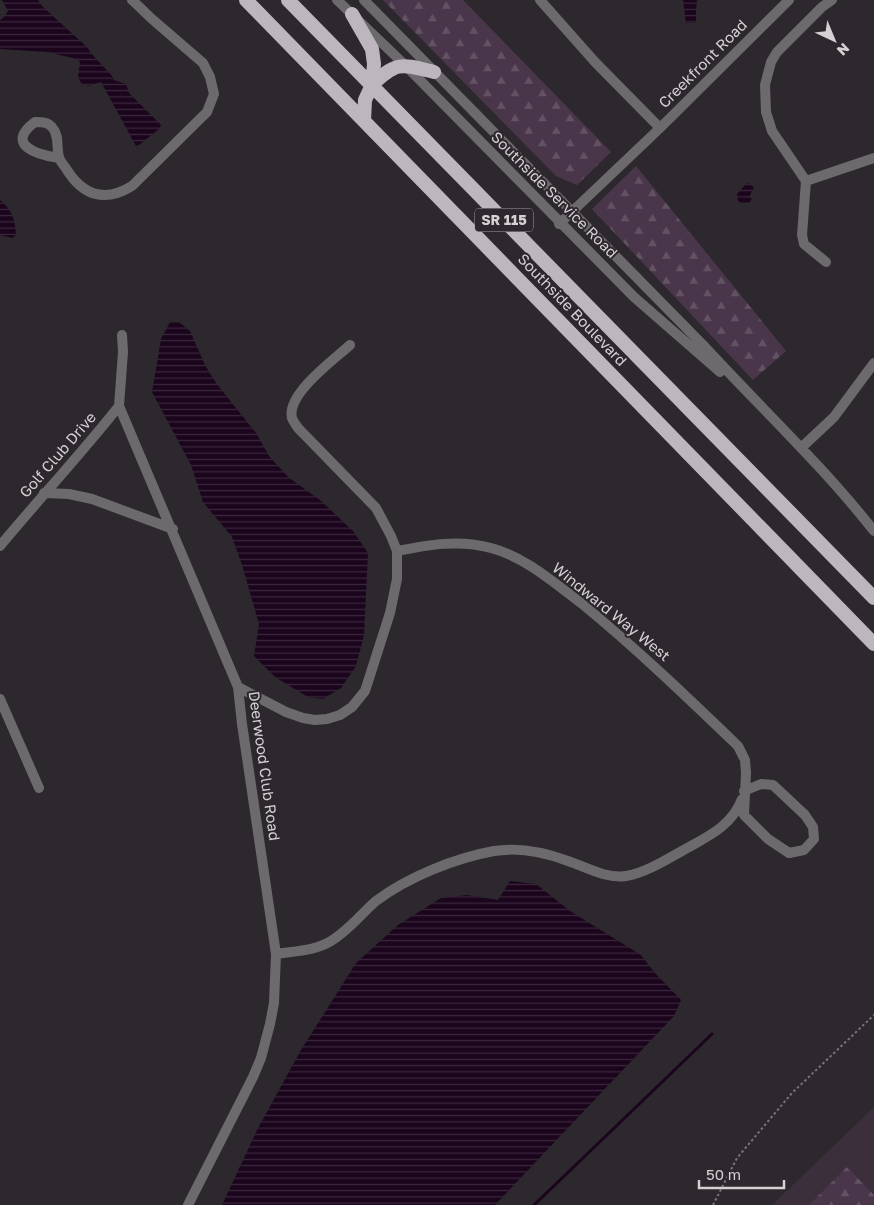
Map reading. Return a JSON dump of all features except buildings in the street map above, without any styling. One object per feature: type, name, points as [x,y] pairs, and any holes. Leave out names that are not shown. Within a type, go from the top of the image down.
[{"type":"highway","name":"Southside Boulevard","points":[[246,0],[874,644]]},
{"type":"highway","name":"Southside Boulevard","points":[[288,0],[874,598]]},
{"type":"highway","points":[[352,14],[372,49],[374,64],[372,85],[365,100],[364,121]]},
{"type":"highway","points":[[372,85],[386,71],[405,65],[434,72]]},
{"type":"street","points":[[59,158],[74,181],[84,190],[110,196],[122,192],[132,186],[207,112],[212,102],[213,86],[203,63],[132,0]]},
{"type":"street","name":"Southside Service Road","points":[[337,0],[405,65],[559,224],[634,297],[757,403]]},
{"type":"street","name":"Southside Service Road","points":[[364,0],[703,345],[801,448],[874,531]]},
{"type":"street","points":[[540,0],[595,62],[660,128]]},
{"type":"street","name":"Creekfront Road","points":[[559,224],[660,128],[789,0]]},
{"type":"street","points":[[826,262],[804,244],[802,235],[806,182],[772,131],[766,112],[765,85],[771,62],[777,52],[822,7],[832,0]]},
{"type":"street","points":[[806,182],[874,158]]},
{"type":"street","name":"Deerwood Club Road","points":[[122,334],[120,406],[238,687],[276,954],[274,1004],[260,1058],[252,1078],[188,1205]]},
{"type":"street","points":[[238,687],[286,712],[315,720],[340,715],[352,707],[365,691],[390,613],[397,579],[397,551],[376,508],[298,428],[292,418],[292,408],[312,379],[350,345]]},
{"type":"street","points":[[801,448],[834,417],[874,363]]},
{"type":"street","name":"Golf Club Drive","points":[[0,546],[120,406]]},
{"type":"street","points":[[44,493],[69,494],[92,499],[172,529]]},
{"type":"street","name":"Windward Way West","points":[[397,551],[430,545],[458,543],[490,548],[511,555],[527,564],[564,590],[619,634],[738,746],[745,760],[744,791]]},
{"type":"street","points":[[0,699],[39,788]]},
{"type":"street","points":[[276,954],[314,948],[330,942],[378,900],[398,887],[443,866],[495,851],[520,850],[539,852],[601,874],[624,876],[638,873],[707,837],[728,823],[737,811],[744,791],[760,784],[773,785],[805,815],[813,827],[814,839],[804,850],[789,853],[768,839],[744,815],[744,791]]},
{"type":"path","points":[[713,1205],[737,1158],[792,1093],[874,1015]]},
{"type":"shaded area","points":[[2,0],[38,0],[43,7],[88,48],[114,80],[126,84],[129,93],[161,125],[159,129],[136,146],[101,82],[89,86],[82,84],[78,78],[80,62],[77,59],[47,52],[0,49],[0,20],[8,11]]},
{"type":"shaded area","points":[[683,0],[697,0],[696,22],[686,23]]},
{"type":"shaded area","points":[[747,183],[754,187],[749,197],[752,199],[749,203],[741,203],[738,201],[737,194]]},
{"type":"shaded area","points":[[0,200],[10,211],[14,220],[16,235],[12,238],[0,235]]},
{"type":"shaded area","points":[[170,322],[179,322],[190,331],[205,365],[216,383],[256,433],[269,456],[288,477],[320,500],[353,531],[368,553],[364,635],[356,666],[341,688],[323,699],[308,697],[275,677],[254,656],[259,624],[232,537],[203,502],[191,465],[152,392],[161,339]]},
{"type":"shaded area","points":[[510,881],[536,884],[570,911],[641,955],[654,972],[681,1000],[674,1016],[495,1205],[222,1205],[257,1130],[301,1050],[356,963],[398,925],[441,898],[467,895],[498,900]]},
{"type":"shaded area","points":[[874,1107],[874,1205],[772,1205]]},
{"type":"green space","points":[[383,0],[463,0],[611,152],[577,185],[556,176]]},
{"type":"green space","points":[[636,166],[786,351],[753,380],[592,209]]},
{"type":"green space","points":[[847,1167],[874,1195],[874,1205],[809,1205]]},
{"type":"waterway","points":[[534,1205],[712,1034]]}]
